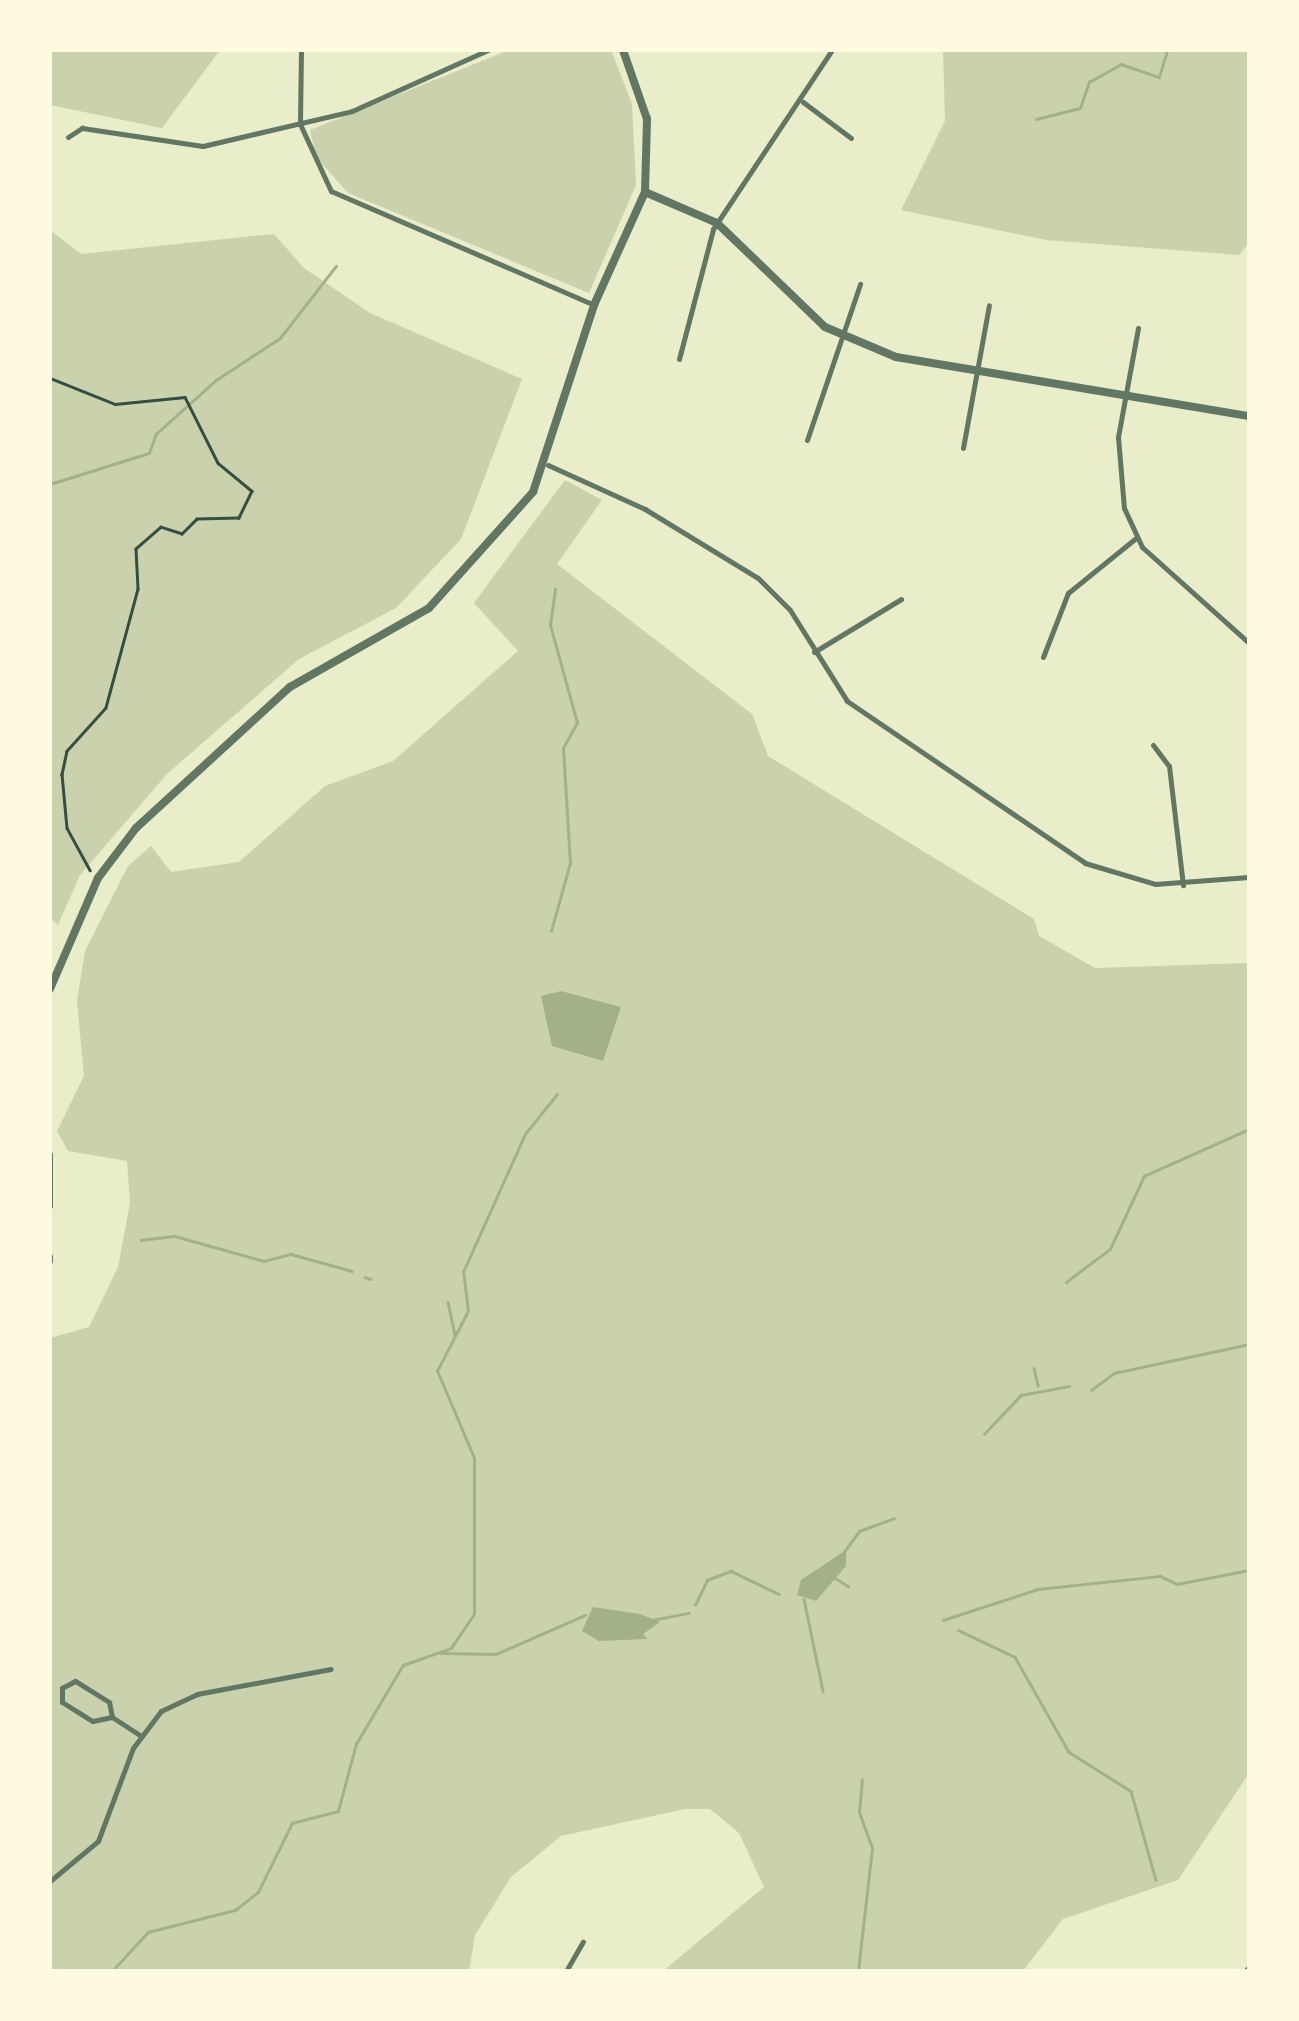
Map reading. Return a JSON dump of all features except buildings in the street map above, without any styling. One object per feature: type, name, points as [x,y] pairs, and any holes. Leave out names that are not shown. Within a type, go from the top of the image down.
[{"type":"street","points":[[301,50],[300,124],[331,191],[594,305]]},
{"type":"street","points":[[68,138],[82,128],[204,146],[300,124],[488,50]]},
{"type":"street","points":[[50,989],[98,878],[136,828],[290,687],[428,608],[508,529],[548,465],[594,305],[645,192],[647,119],[622,50]]},
{"type":"street","points":[[679,360],[700,258],[717,223],[804,102],[832,50]]},
{"type":"street","points":[[804,102],[851,138]]},
{"type":"street","points":[[645,192],[717,223],[842,336],[976,371],[1249,416]]},
{"type":"street","points":[[807,440],[860,284]]},
{"type":"street","points":[[963,448],[989,305]]},
{"type":"street","points":[[1138,328],[1118,457],[1136,538],[1249,643]]},
{"type":"street","points":[[548,465],[646,509],[758,578],[846,701],[1085,863],[1183,885],[1249,877]]},
{"type":"street","points":[[1042,657],[1068,593],[1136,538]]},
{"type":"street","points":[[814,652],[901,599]]},
{"type":"street","points":[[1153,745],[1169,766],[1183,885]]},
{"type":"street","points":[[50,1154],[50,1206]]},
{"type":"street","points":[[50,1881],[98,1840],[140,1735],[161,1711],[197,1694],[331,1669]]},
{"type":"street","points":[[112,1717],[109,1702],[75,1682],[62,1688],[62,1702],[94,1721],[112,1717],[140,1735]]},
{"type":"street","points":[[566,1971],[582,1942]]},
{"type":"path","points":[[50,378],[115,404],[186,398],[195,406],[218,463],[252,492],[250,507],[238,518],[197,519],[182,534],[161,527],[136,549],[138,589],[106,708],[67,752],[62,774],[70,840],[90,870]]},
{"type":"shaded area","points":[[50,50],[220,50],[162,128],[50,105]]},
{"type":"shaded area","points":[[509,50],[611,50],[632,104],[636,185],[589,293],[348,193],[316,157],[310,130]]},
{"type":"shaded area","points":[[943,50],[1249,50],[1249,243],[1239,255],[1046,240],[901,210],[945,121]]},
{"type":"shaded area","points":[[50,230],[81,254],[274,234],[304,268],[370,313],[522,379],[461,539],[396,608],[299,659],[167,774],[80,875],[58,925],[50,917]]},
{"type":"shaded area","points":[[565,480],[602,500],[557,564],[752,714],[768,756],[1034,919],[1039,936],[1095,968],[1249,963],[1249,1773],[1178,1880],[1063,1919],[1023,1971],[663,1971],[764,1887],[739,1833],[710,1809],[685,1809],[561,1836],[511,1877],[475,1935],[469,1971],[50,1971],[50,1338],[89,1327],[118,1267],[130,1203],[127,1161],[68,1151],[57,1131],[84,1076],[77,1001],[85,951],[128,866],[151,846],[171,872],[239,862],[325,786],[393,761],[518,651],[474,603]]},
{"type":"shaded area","points":[[561,991],[621,1007],[603,1061],[552,1046],[541,996]]},
{"type":"shaded area","points":[[846,1550],[846,1566],[816,1601],[797,1595],[801,1580]]},
{"type":"shaded area","points":[[593,1607],[640,1614],[660,1622],[643,1634],[648,1639],[599,1641],[582,1631]]},
{"type":"waterway","points":[[1036,119],[1080,108],[1089,82],[1121,64],[1159,77],[1167,50]]},
{"type":"waterway","points":[[50,484],[149,453],[156,434],[216,380],[280,338],[336,266]]},
{"type":"waterway","points":[[551,931],[570,863],[563,748],[577,723],[550,625],[555,589]]},
{"type":"waterway","points":[[112,1971],[148,1932],[235,1910],[258,1892],[292,1823],[338,1811],[356,1744],[403,1665],[451,1648],[474,1614],[474,1458],[437,1371],[468,1311],[463,1272],[525,1134],[557,1094]]},
{"type":"waterway","points":[[1066,1282],[1110,1249],[1144,1176],[1249,1129]]},
{"type":"waterway","points":[[141,1240],[175,1236],[264,1261],[291,1254],[352,1271]]},
{"type":"waterway","points":[[365,1277],[371,1279]]},
{"type":"waterway","points":[[448,1302],[455,1335]]},
{"type":"waterway","points":[[1091,1390],[1114,1373],[1249,1344]]},
{"type":"waterway","points":[[1034,1368],[1038,1386]]},
{"type":"waterway","points":[[984,1434],[1021,1395],[1069,1386]]},
{"type":"waterway","points":[[844,1552],[859,1531],[894,1518]]},
{"type":"waterway","points":[[943,1620],[1038,1589],[1160,1576],[1177,1584],[1249,1570]]},
{"type":"waterway","points":[[695,1605],[707,1580],[731,1571],[779,1594]]},
{"type":"waterway","points":[[832,1576],[848,1586]]},
{"type":"waterway","points":[[804,1599],[823,1691]]},
{"type":"waterway","points":[[647,1621],[688,1613]]},
{"type":"waterway","points":[[441,1653],[496,1654],[585,1615]]},
{"type":"waterway","points":[[958,1630],[1015,1657],[1069,1752],[1131,1791],[1156,1880]]},
{"type":"waterway","points":[[858,1971],[872,1848],[859,1813],[862,1780]]}]
